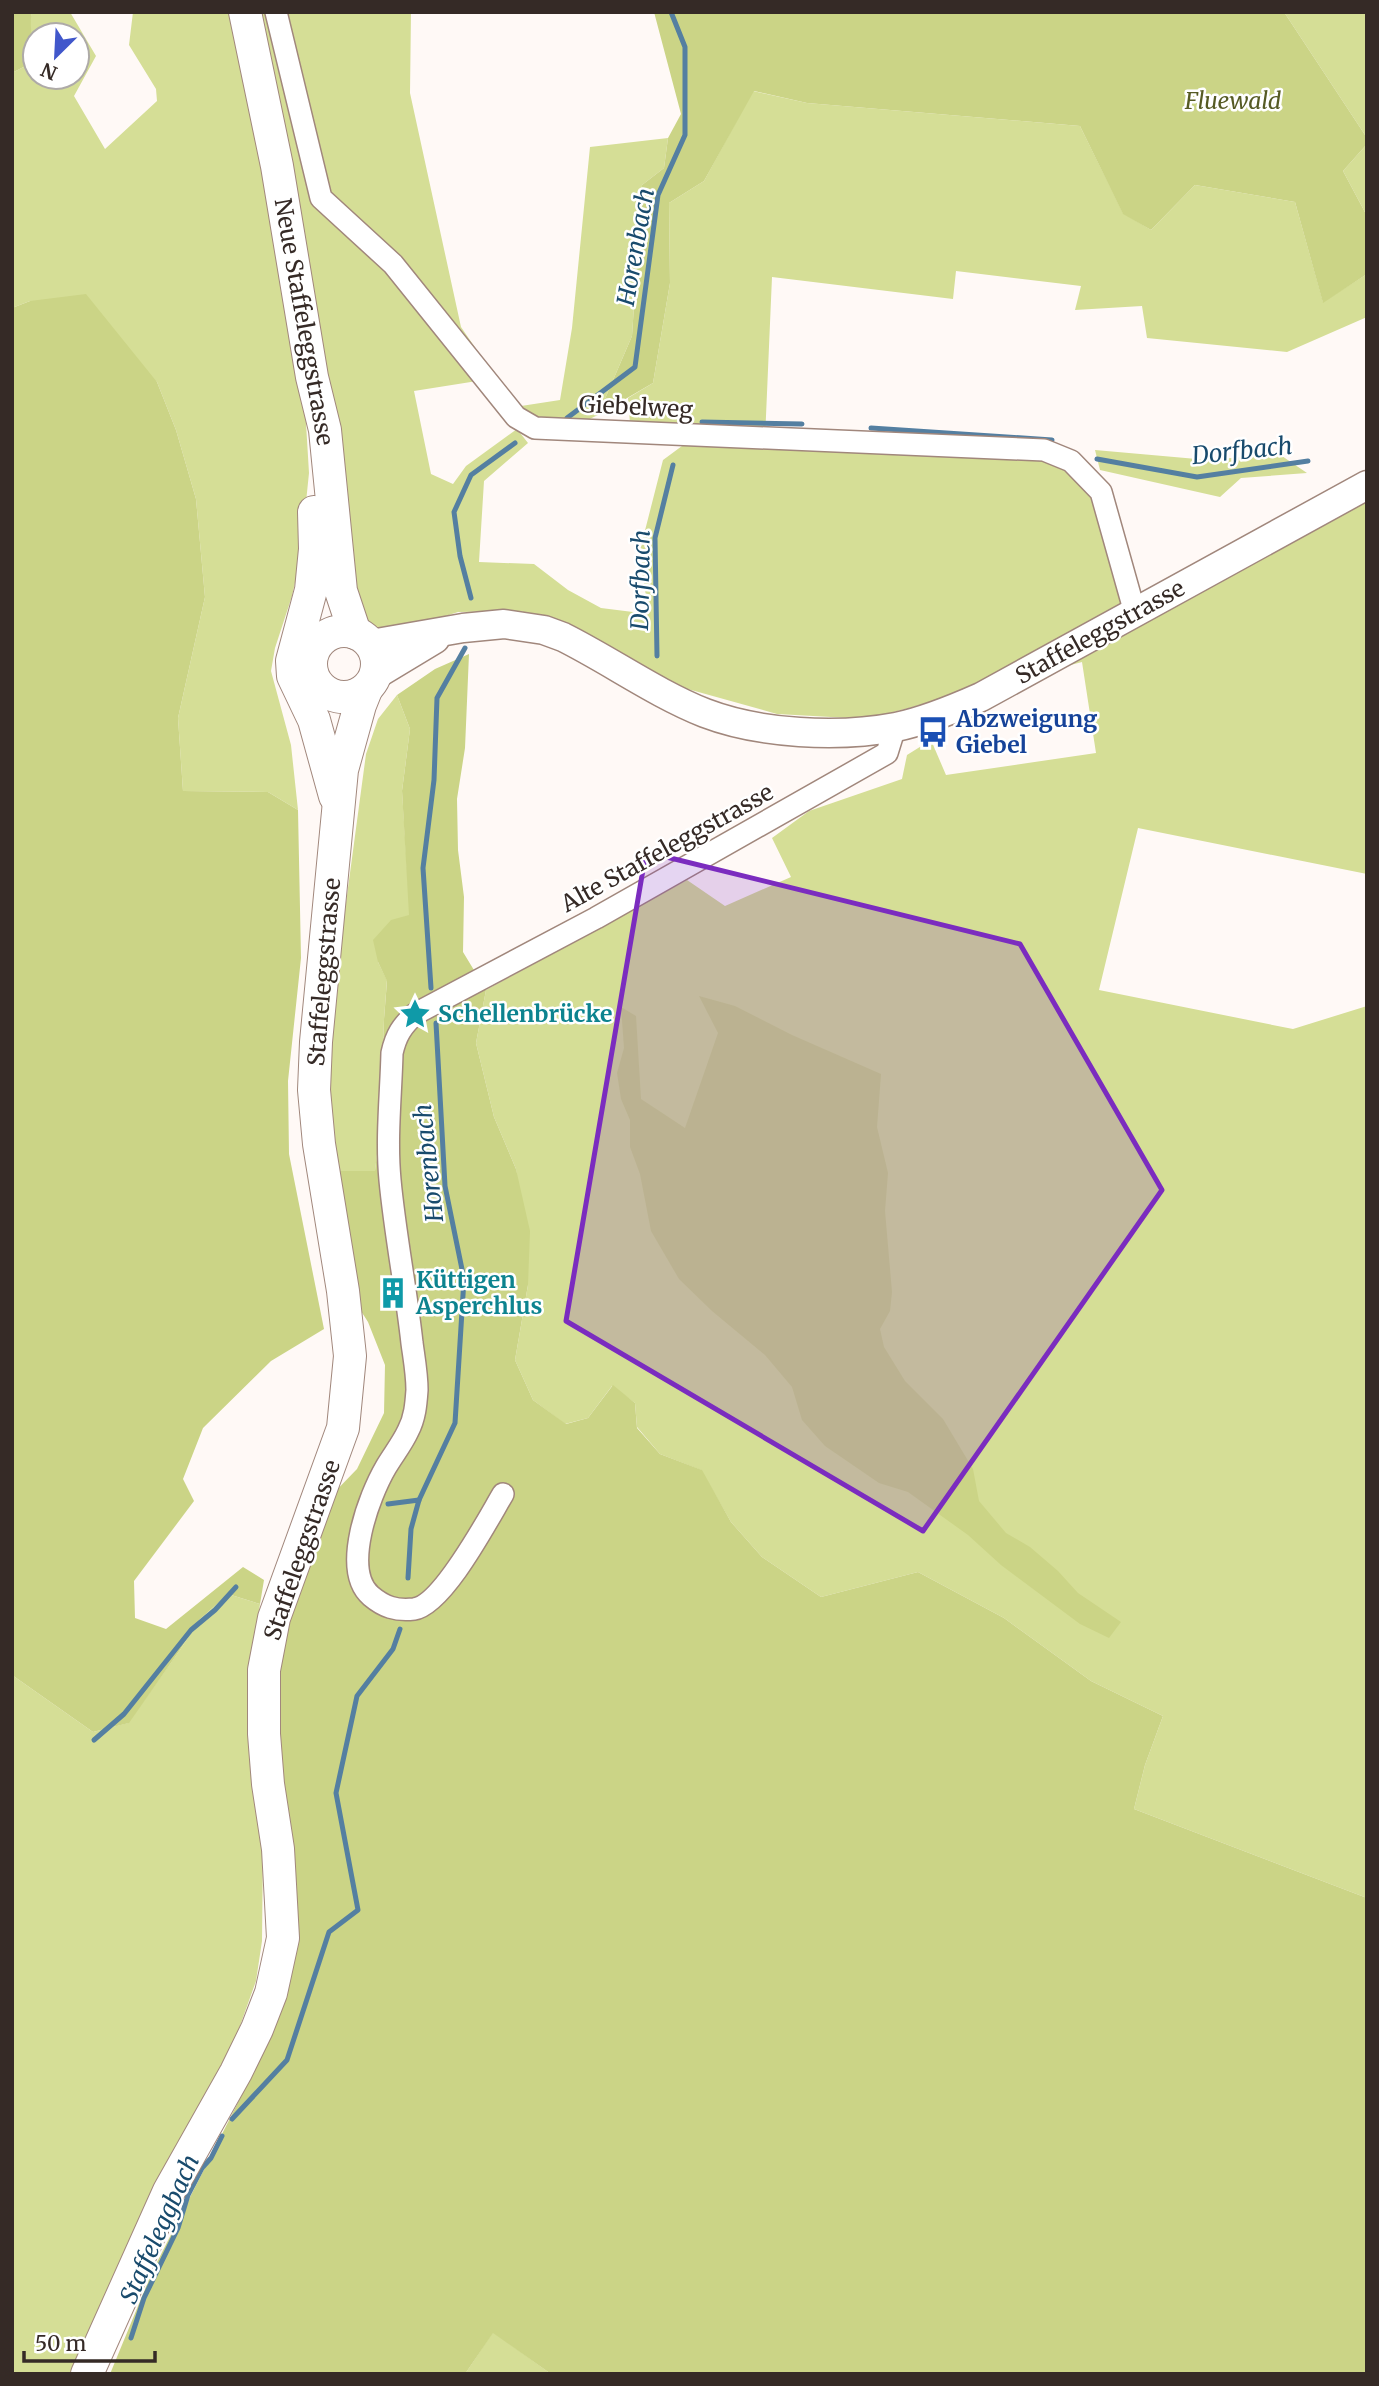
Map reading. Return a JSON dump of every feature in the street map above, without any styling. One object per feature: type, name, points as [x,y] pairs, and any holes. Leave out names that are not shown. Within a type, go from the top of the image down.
[{"type":"main road","name":"Neue Staffeleggstrasse","points":[[245,12],[279,178],[312,377],[325,430],[341,591],[367,660]]},
{"type":"main road","points":[[312,377],[310,430],[315,549],[311,590],[292,661],[293,676],[314,719],[338,809]]},
{"type":"main road","points":[[315,549],[324,570],[326,601],[319,642]]},
{"type":"main road","points":[[339,631],[367,660],[355,696],[333,696],[322,689],[312,672],[313,650],[328,634],[339,631]]},
{"type":"main road","name":"Staffeleggstrasse","points":[[87,2374],[169,2191],[257,2029],[271,1993],[283,1938],[278,1849],[264,1734],[264,1670],[274,1618],[343,1428],[350,1356],[343,1290],[318,1144],[314,1090],[316,1042],[342,770],[360,705],[367,660]]},
{"type":"main road","name":"Staffeleggstrasse","points":[[322,689],[342,770]]},
{"type":"street","name":"Giebelweg","points":[[276,12],[321,198],[393,264],[516,417],[535,428],[1044,450],[1071,461],[1101,492],[1135,613]]},
{"type":"street","name":"Staffeleggstrasse","points":[[367,660],[423,645],[463,628],[504,624],[544,630],[586,649],[677,700],[732,722],[790,730],[848,733],[895,727],[931,717],[982,697],[1367,485]]},
{"type":"street","name":"Alte Staffeleggstrasse","points":[[503,1494],[469,1553],[421,1608],[403,1610],[382,1606],[364,1590],[356,1554],[363,1526],[384,1469],[409,1431],[416,1410],[417,1387],[389,1177],[392,1053],[395,1038],[402,1025],[415,1014],[606,913],[887,753],[895,727]]},
{"type":"highlighted area","points":[[646,852],[1020,944],[1162,1190],[923,1531],[566,1321]]},
{"type":"green space","points":[[12,12],[32,12],[31,21],[21,21],[21,68],[12,73]]},
{"type":"green space","points":[[32,12],[70,12],[75,21],[30,21]]},
{"type":"green space","points":[[133,12],[232,12],[304,390],[309,473],[300,560],[271,671],[291,745],[298,810],[268,792],[183,791],[178,718],[205,597],[196,499],[176,430],[157,382],[30,301],[12,308],[12,73],[21,68],[21,91],[77,91],[74,96],[105,149],[157,101],[156,89],[129,45]]},
{"type":"green space","points":[[256,12],[411,12],[410,93],[461,327],[496,378],[414,391],[431,474],[453,484],[466,466],[517,429],[528,443],[484,481],[479,562],[534,564],[568,590],[601,608],[649,614],[639,554],[663,460],[682,446],[630,423],[628,398],[653,383],[670,283],[669,203],[704,181],[753,91],[807,103],[1080,126],[1123,213],[1151,230],[1195,185],[1295,202],[1323,302],[1367,274],[1367,317],[1287,352],[1147,338],[1142,306],[1075,310],[1081,286],[956,271],[953,299],[772,277],[765,439],[1044,450],[1101,492],[1135,613],[1367,490],[1367,874],[1138,828],[1099,990],[1293,1029],[1367,1006],[1367,1898],[1134,1809],[1145,1765],[1163,1716],[1091,1681],[1004,1618],[918,1572],[821,1597],[762,1557],[731,1522],[701,1470],[660,1454],[637,1427],[635,1403],[612,1386],[588,1418],[565,1424],[533,1400],[515,1360],[528,1285],[516,1169],[494,1117],[476,1043],[486,990],[687,880],[725,906],[791,877],[772,838],[809,811],[902,779],[907,755],[931,740],[946,775],[1096,753],[1082,662],[867,719],[777,714],[666,683],[591,642],[521,611],[458,612],[394,633],[355,620]]},
{"type":"green space","name":"Fluewald","points":[[654,12],[1284,12],[1367,138],[1367,144],[1343,171],[1367,216],[1367,274],[1323,303],[1295,202],[1195,185],[1151,230],[1123,214],[1080,126],[807,103],[754,91],[704,181],[669,203],[670,283],[653,383],[598,415],[632,336],[642,185],[664,168],[668,138],[681,114]]},
{"type":"green space","points":[[1284,12],[1367,12],[1367,138]]},
{"type":"green space","points":[[91,48],[96,56],[91,65]]},
{"type":"green space","points":[[668,138],[664,168],[642,185],[632,336],[598,415],[552,437],[521,406],[560,400],[572,328],[590,147]]},
{"type":"green space","points":[[1367,144],[1367,216],[1343,171]]},
{"type":"green space","points":[[86,294],[157,382],[176,430],[196,499],[205,597],[178,718],[183,791],[268,792],[298,810],[301,958],[288,1081],[289,1154],[324,1329],[271,1361],[203,1428],[183,1479],[194,1501],[134,1581],[135,1618],[166,1629],[243,1567],[264,1580],[260,1604],[228,1594],[199,1620],[129,1723],[93,1732],[12,1675],[12,308],[30,301]]},
{"type":"green space","points":[[1095,450],[1208,460],[1279,454],[1307,473],[1241,478],[1220,497],[1100,470]]},
{"type":"green space","points":[[469,654],[465,748],[457,799],[458,850],[464,897],[463,952],[486,990],[476,1043],[494,1117],[516,1169],[530,1231],[528,1285],[515,1360],[533,1400],[566,1424],[588,1418],[613,1385],[635,1403],[637,1428],[660,1454],[702,1470],[731,1522],[762,1557],[821,1597],[918,1572],[1004,1618],[1091,1681],[1163,1716],[1145,1765],[1134,1809],[1367,1898],[1367,2374],[551,2374],[493,2333],[465,2374],[110,2374],[152,2272],[259,2061],[280,2003],[274,1711],[282,1637],[326,1501],[357,1469],[384,1413],[385,1365],[368,1322],[354,1300],[337,1171],[375,1171],[380,1128],[387,981],[378,962],[373,940],[391,920],[409,915],[402,791],[410,729],[397,695],[435,669]]},
{"type":"green space","points":[[397,695],[410,729],[402,791],[410,915],[378,962],[387,980],[380,1128],[375,1171],[337,1171],[328,1110],[334,1002],[343,925],[366,754],[378,719]]},
{"type":"green space","points":[[699,996],[735,1006],[792,1035],[881,1074],[877,1127],[888,1173],[885,1211],[892,1292],[890,1311],[880,1329],[884,1347],[905,1381],[943,1419],[973,1469],[979,1501],[1006,1533],[1030,1547],[1078,1593],[1121,1622],[1109,1638],[1080,1624],[1001,1565],[968,1535],[908,1492],[879,1483],[825,1446],[802,1420],[792,1387],[765,1355],[712,1311],[679,1279],[651,1231],[640,1174],[630,1147],[630,1120],[621,1099],[617,1073],[624,1048],[621,1007],[636,1016],[641,1099],[685,1128],[718,1033]]},
{"type":"green space","points":[[228,1594],[260,1604],[249,1683],[263,1845],[262,1941],[256,1981],[231,2051],[73,2374],[12,2374],[12,1675],[93,1732],[128,1723],[199,1620]]},
{"type":"green space","points":[[493,2332],[551,2374],[465,2374]]},
{"type":"waterway","name":"Horenbach","points":[[567,418],[635,367],[658,195],[685,135],[685,47],[671,12]]},
{"type":"waterway","name":"Dorfbach","points":[[702,422],[802,424]]},
{"type":"waterway","name":"Dorfbach","points":[[871,428],[1052,440]]},
{"type":"waterway","name":"Horenbach","points":[[471,598],[460,556],[454,512],[471,475],[515,443]]},
{"type":"waterway","name":"Dorfbach","points":[[1097,459],[1197,477],[1308,461]]},
{"type":"waterway","name":"Dorfbach","points":[[657,656],[655,538],[673,465]]},
{"type":"waterway","name":"Horenbach","points":[[431,988],[423,868],[434,780],[437,698],[465,648]]},
{"type":"waterway","name":"Horenbach","points":[[408,1578],[411,1529],[419,1500],[455,1423],[464,1279],[445,1186],[436,1023]]},
{"type":"waterway","points":[[388,1504],[419,1500]]},
{"type":"waterway","points":[[94,1740],[124,1714],[191,1630],[215,1610],[236,1587]]},
{"type":"waterway","name":"Staffeleggbach","points":[[232,2119],[287,2060],[329,1932],[358,1910],[336,1793],[357,1696],[393,1649],[400,1629]]},
{"type":"waterway","name":"Staffeleggbach","points":[[131,2338],[144,2298],[178,2228],[188,2195],[222,2136]]},
{"type":"place","name":"Abzweigung Giebel","points":[[933,732]]},
{"type":"place","name":"Schellenbrücke","points":[[415,1014]]},
{"type":"place","name":"Küttigen Asperchlus","points":[[393,1293]]}]
